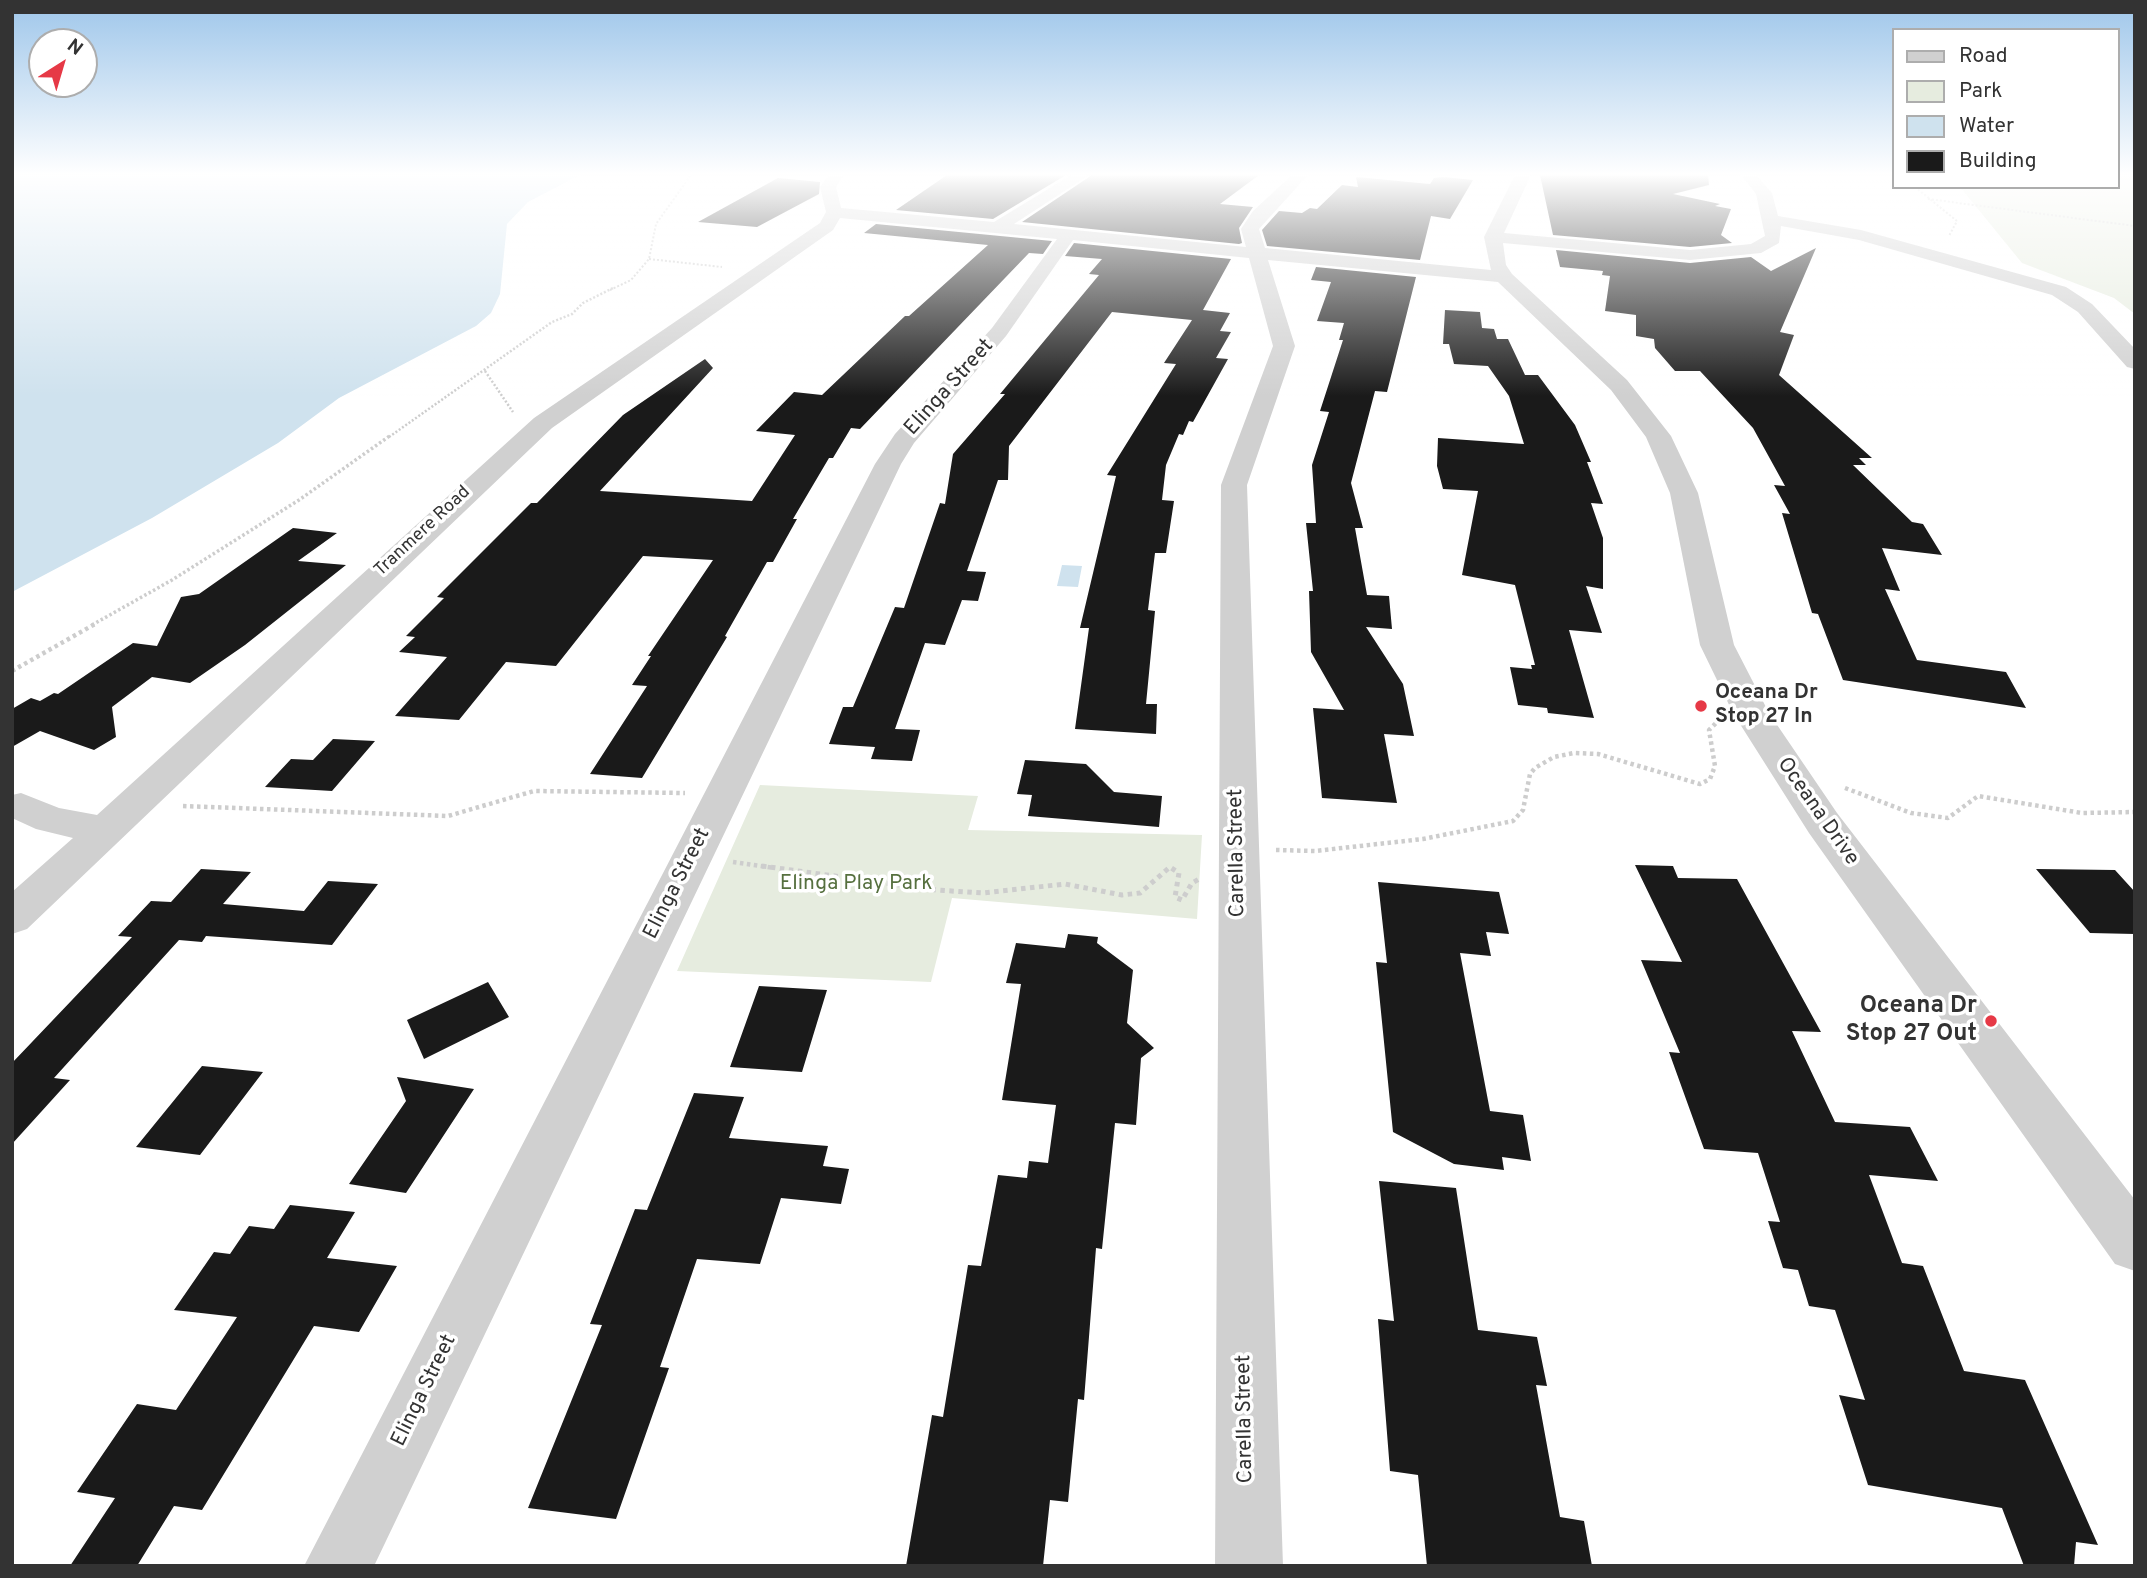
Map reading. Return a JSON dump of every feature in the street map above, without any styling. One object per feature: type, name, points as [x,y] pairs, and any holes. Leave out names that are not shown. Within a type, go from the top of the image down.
[{"type":"street","name":"Tranmere Road","points":[[12,918],[543,423],[795,249]]},
{"type":"street","name":"Elinga Street","points":[[338,1566],[888,464],[904,439],[999,332],[1059,249]]},
{"type":"street","points":[[1207,249],[1504,277]]},
{"type":"street","name":"Carella Street","points":[[1249,1566],[1233,494],[1241,460],[1284,346],[1255,249]]},
{"type":"street","name":"Oceana Drive","points":[[1494,249],[1494,257],[1504,277],[1605,370],[1658,436],[1684,493],[1717,645],[1751,713],[1823,823],[2135,1245]]},
{"type":"street","points":[[1612,249],[1714,255],[1744,249]]},
{"type":"street","points":[[1909,249],[2059,291],[2085,308],[2135,362]]},
{"type":"street","points":[[21,806],[50,820],[106,830]]},
{"type":"path","points":[[12,671],[172,580],[299,500],[583,303],[631,280],[649,259],[651,249]]},
{"type":"path","points":[[649,259],[725,267]]},
{"type":"path","points":[[485,371],[515,415]]},
{"type":"path","points":[[1268,850],[1315,850],[1423,839],[1513,821],[1523,810],[1530,774],[1535,768],[1554,757],[1574,753],[1598,754],[1700,784],[1710,779],[1715,766],[1710,726],[1723,723]]},
{"type":"path","points":[[1843,788],[1911,813],[1948,818],[1979,796],[2082,813],[2135,812]]},
{"type":"path","points":[[175,806],[448,816],[534,790],[666,793]]},
{"type":"path","points":[[721,861],[936,890],[984,892],[1065,884],[1122,895],[1140,893],[1170,867],[1179,873],[1175,897],[1182,900],[1192,883],[1206,877]]},
{"type":"green space","points":[[2010,249],[2135,249],[2135,314],[2114,298],[2022,263]]},
{"type":"green space","name":"Elinga Play Park","points":[[760,785],[978,796],[968,830],[1202,835],[1197,919],[952,898],[931,982],[677,971]]},
{"type":"water","points":[[12,249],[505,249],[500,294],[491,313],[476,326],[339,398],[278,443],[152,518],[12,592]]},
{"type":"water","points":[[1062,565],[1082,566],[1078,587],[1057,586]]},
{"type":"building","points":[[984,249],[1047,249],[1043,254],[1029,253],[860,429],[851,428],[833,458],[829,458],[793,519],[797,519],[773,562],[767,562],[725,636],[727,637],[642,778],[590,774],[647,686],[632,685],[651,656],[648,656],[713,560],[643,556],[556,666],[506,662],[459,720],[395,716],[447,657],[399,652],[415,637],[406,636],[444,598],[437,597],[531,503],[537,503],[623,415],[705,359],[713,368],[600,491],[752,501],[795,435],[756,431],[794,392],[822,395],[905,316],[909,316]]},
{"type":"building","points":[[1070,249],[1129,249],[1231,259],[1203,310],[1230,313],[1220,331],[1231,332],[1216,358],[1228,359],[1193,422],[1189,421],[1183,435],[1179,434],[1166,465],[1162,500],[1174,501],[1166,553],[1155,553],[1148,610],[1155,611],[1146,704],[1157,704],[1156,734],[1075,729],[1089,628],[1080,628],[1116,476],[1107,475],[1176,364],[1164,363],[1192,320],[1112,312],[1009,446],[1008,480],[998,480],[967,571],[986,572],[978,601],[962,600],[945,645],[925,643],[895,729],[920,730],[912,761],[871,759],[875,747],[829,744],[843,707],[853,707],[895,607],[904,608],[940,503],[945,504],[953,454],[1005,394],[1000,394],[1099,275],[1089,274],[1102,259],[1065,256]]},
{"type":"building","points":[[1296,249],[1423,249],[1420,260]]},
{"type":"building","points":[[1816,249],[1780,332],[1794,335],[1779,375],[1872,458],[1859,458],[1866,465],[1853,465],[1912,522],[1923,524],[1942,555],[1882,548],[1900,591],[1885,589],[1917,660],[2006,672],[2026,708],[1843,680],[1818,614],[1812,613],[1782,513],[1790,514],[1774,485],[1785,486],[1753,428],[1700,371],[1675,371],[1655,348],[1654,339],[1636,336],[1636,315],[1605,311],[1610,276],[1602,275],[1603,271],[1560,267],[1556,250],[1690,263],[1751,257],[1771,271]]},
{"type":"building","points":[[1316,267],[1416,277],[1387,392],[1375,391],[1351,483],[1363,528],[1355,528],[1367,595],[1389,596],[1392,629],[1366,627],[1403,684],[1414,736],[1384,734],[1397,803],[1322,798],[1313,708],[1344,710],[1311,652],[1309,591],[1313,591],[1306,523],[1316,523],[1312,465],[1329,412],[1320,411],[1343,340],[1339,340],[1344,323],[1317,321],[1331,282],[1311,280]]},
{"type":"building","points":[[1445,310],[1480,312],[1482,328],[1494,329],[1497,339],[1508,339],[1525,375],[1538,375],[1575,425],[1591,462],[1587,462],[1603,504],[1591,503],[1603,538],[1603,589],[1586,586],[1602,633],[1569,630],[1594,718],[1548,713],[1547,708],[1518,705],[1510,667],[1532,669],[1531,665],[1535,665],[1515,585],[1462,575],[1478,491],[1443,489],[1437,466],[1438,438],[1524,444],[1509,396],[1488,366],[1454,364],[1449,344],[1443,344]]},
{"type":"building","points":[[293,528],[337,533],[298,561],[346,565],[245,645],[190,683],[152,677],[112,707],[116,737],[94,750],[40,731],[12,747],[12,709],[31,698],[40,701],[54,693],[58,694],[133,643],[157,646],[181,597],[199,594]]},
{"type":"building","points":[[333,739],[375,741],[332,791],[265,787],[291,759],[313,760]]},
{"type":"building","points":[[1025,760],[1086,764],[1114,792],[1162,796],[1159,827],[1028,816],[1032,795],[1017,794]]},
{"type":"building","points":[[1635,865],[1673,866],[1678,878],[1737,879],[1821,1032],[1792,1031],[1835,1122],[1910,1127],[1938,1181],[1869,1175],[1902,1263],[1923,1266],[1964,1371],[2025,1380],[2098,1545],[2076,1542],[2074,1566],[2024,1566],[2002,1508],[1868,1485],[1839,1395],[1865,1400],[1835,1310],[1809,1306],[1798,1270],[1783,1268],[1768,1221],[1780,1222],[1758,1153],[1704,1149],[1669,1052],[1680,1053],[1641,960],[1682,962]]},
{"type":"building","points":[[201,869],[251,872],[223,904],[304,911],[328,881],[378,884],[332,945],[206,936],[202,942],[179,940],[54,1078],[70,1080],[12,1144],[12,1063],[132,937],[118,936],[151,901],[171,902]]},
{"type":"building","points":[[2036,869],[2115,870],[2135,892],[2135,934],[2090,933]]},
{"type":"building","points":[[1378,882],[1499,892],[1509,934],[1486,932],[1491,956],[1460,953],[1490,1111],[1523,1115],[1531,1161],[1502,1157],[1504,1170],[1454,1164],[1393,1132],[1376,962],[1387,963]]},
{"type":"building","points":[[1068,934],[1098,937],[1097,943],[1133,970],[1127,1023],[1154,1048],[1141,1058],[1136,1125],[1115,1123],[1102,1249],[1096,1248],[1084,1400],[1078,1399],[1068,1502],[1050,1500],[1043,1566],[906,1566],[932,1415],[943,1417],[968,1265],[981,1266],[998,1175],[1027,1178],[1029,1161],[1048,1163],[1056,1105],[1002,1100],[1021,984],[1006,983],[1016,943],[1065,948]]},
{"type":"building","points":[[488,982],[509,1017],[424,1059],[407,1020]]},
{"type":"building","points":[[759,986],[827,990],[802,1072],[730,1067]]},
{"type":"building","points":[[202,1066],[263,1072],[200,1155],[136,1147]]},
{"type":"building","points":[[397,1077],[474,1089],[406,1193],[349,1184],[406,1101]]},
{"type":"building","points":[[694,1093],[744,1097],[729,1138],[828,1146],[823,1166],[849,1169],[841,1204],[781,1198],[760,1264],[697,1259],[660,1367],[669,1368],[616,1519],[528,1508],[602,1325],[590,1324],[635,1209],[647,1210]]},
{"type":"building","points":[[1379,1181],[1456,1188],[1478,1330],[1537,1337],[1547,1386],[1536,1385],[1560,1517],[1584,1521],[1592,1566],[1427,1566],[1418,1475],[1390,1471],[1378,1319],[1394,1321]]},
{"type":"building","points":[[290,1205],[355,1212],[327,1258],[397,1266],[359,1332],[314,1326],[202,1510],[174,1506],[137,1566],[70,1566],[115,1498],[77,1492],[137,1404],[176,1410],[237,1317],[174,1310],[214,1252],[230,1254],[249,1226],[274,1229]]},
{"type":"place","name":"Oceana Dr Stop 27 In","points":[[1701,706]]},
{"type":"place","name":"Oceana Dr Stop 27 Out","points":[[1991,1021]]}]
